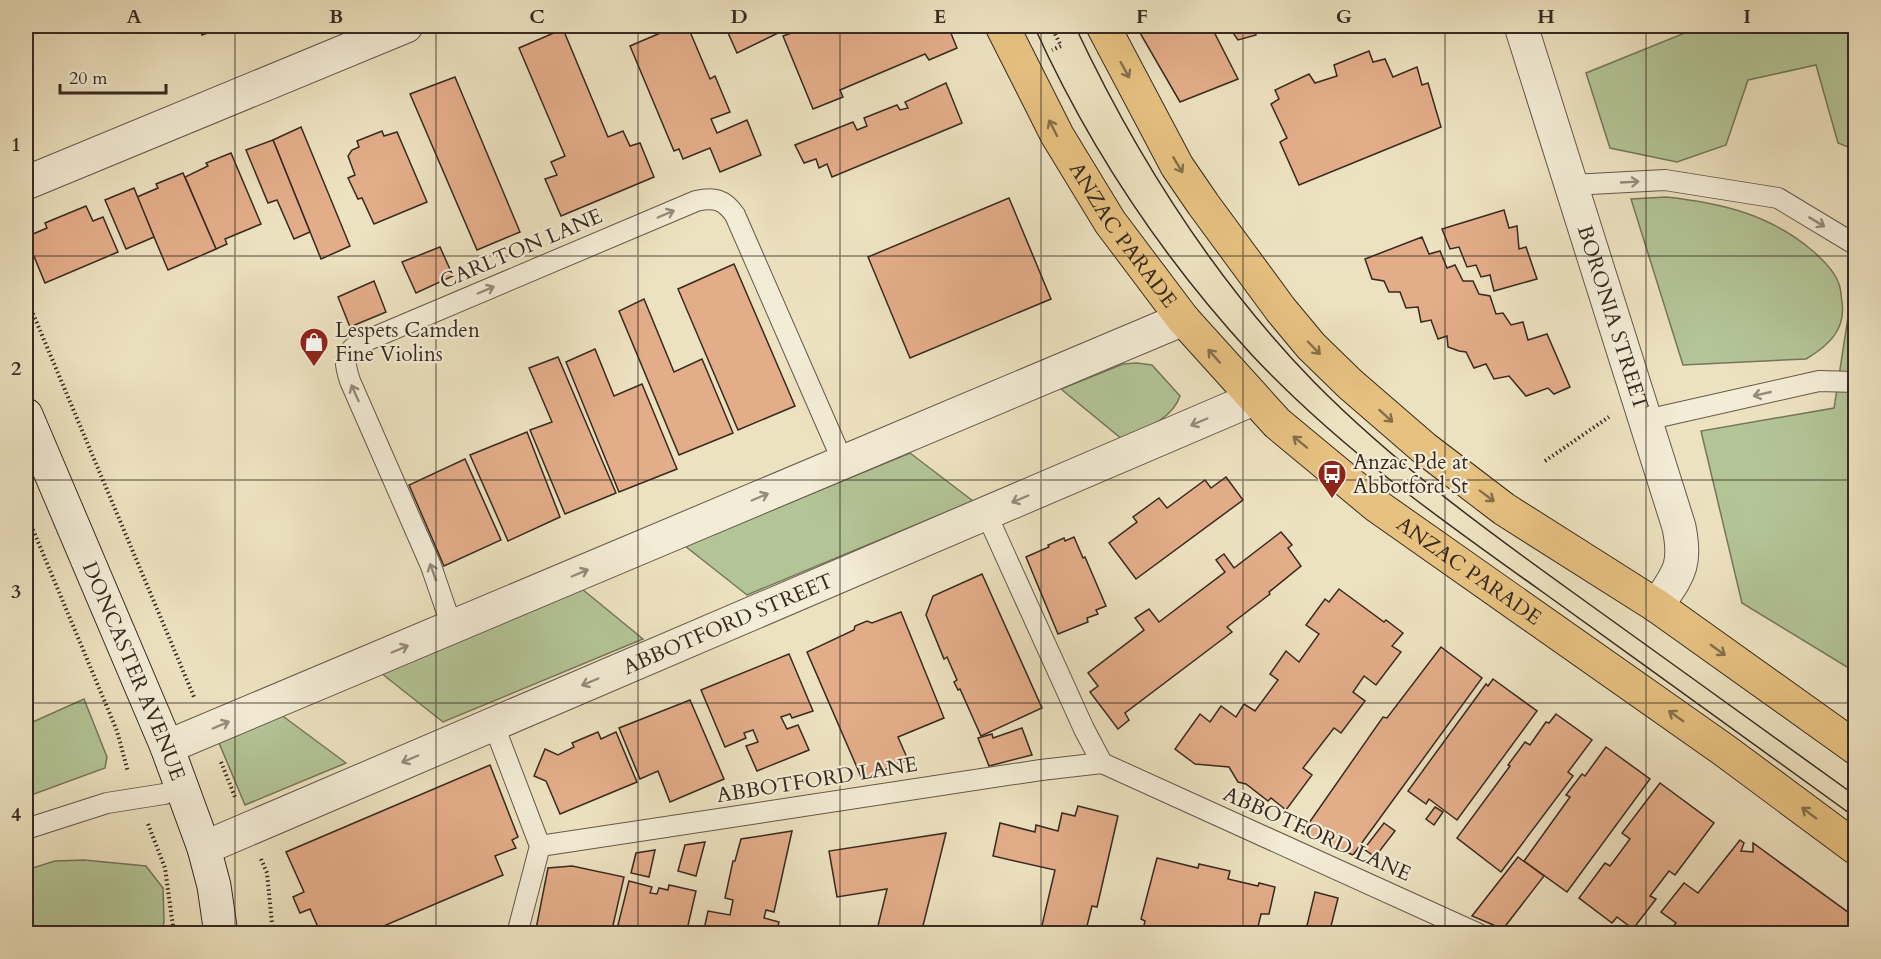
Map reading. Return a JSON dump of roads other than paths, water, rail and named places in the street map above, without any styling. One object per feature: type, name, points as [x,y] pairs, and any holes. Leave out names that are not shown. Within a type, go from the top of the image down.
[{"type":"main road","name":"ANZAC PARADE","points":[[1002,26],[1057,135],[1104,213],[1183,319],[1277,423],[1377,506],[1724,750],[1856,848]]},
{"type":"main road","points":[[1102,26],[1184,175],[1237,252],[1311,346],[1394,423],[1470,484],[1504,509],[1657,606],[1856,748]]},
{"type":"street","points":[[26,183],[406,26]]},
{"type":"street","name":"BORONIA STREET","points":[[1521,26],[1646,420],[1682,543],[1683,560],[1677,575],[1657,606]]},
{"type":"street","points":[[167,747],[1183,319]]},
{"type":"street","name":"ABBOTFORD STREET","points":[[204,848],[1253,399]]},
{"type":"street","name":"DONCASTER AVENUE","points":[[26,415],[167,747],[204,848],[214,886],[221,933]]},
{"type":"lane","points":[[1572,185],[1665,180],[1778,198],[1856,246]]},
{"type":"lane","name":"CARLTON LANE","points":[[452,627],[431,566],[350,381],[345,360],[348,352],[356,345],[696,201],[719,199],[729,205],[735,215],[843,462]]},
{"type":"lane","points":[[1646,420],[1819,381],[1856,382]]},
{"type":"lane","points":[[986,513],[1084,729],[1102,763]]},
{"type":"lane","points":[[494,723],[540,846],[517,933]]},
{"type":"lane","name":"ABBOTFORD LANE","points":[[540,846],[1041,770],[1102,763],[1479,933]]},
{"type":"lane","points":[[26,829],[107,803],[164,794],[181,787]]},
{"type":"tram line","points":[[1034,26],[1078,114],[1129,199],[1187,279],[1218,317],[1284,388],[1355,451],[1429,510],[1856,818]]},
{"type":"tram line","points":[[1075,26],[1124,122],[1180,214],[1243,301],[1314,382],[1408,468],[1475,521],[1856,796]]},
{"type":"place","name":"Lespets Camden Fine Violins","points":[[314,368]]},
{"type":"place","name":"Anzac Pde at Abbotford St","points":[[1332,500]]}]
